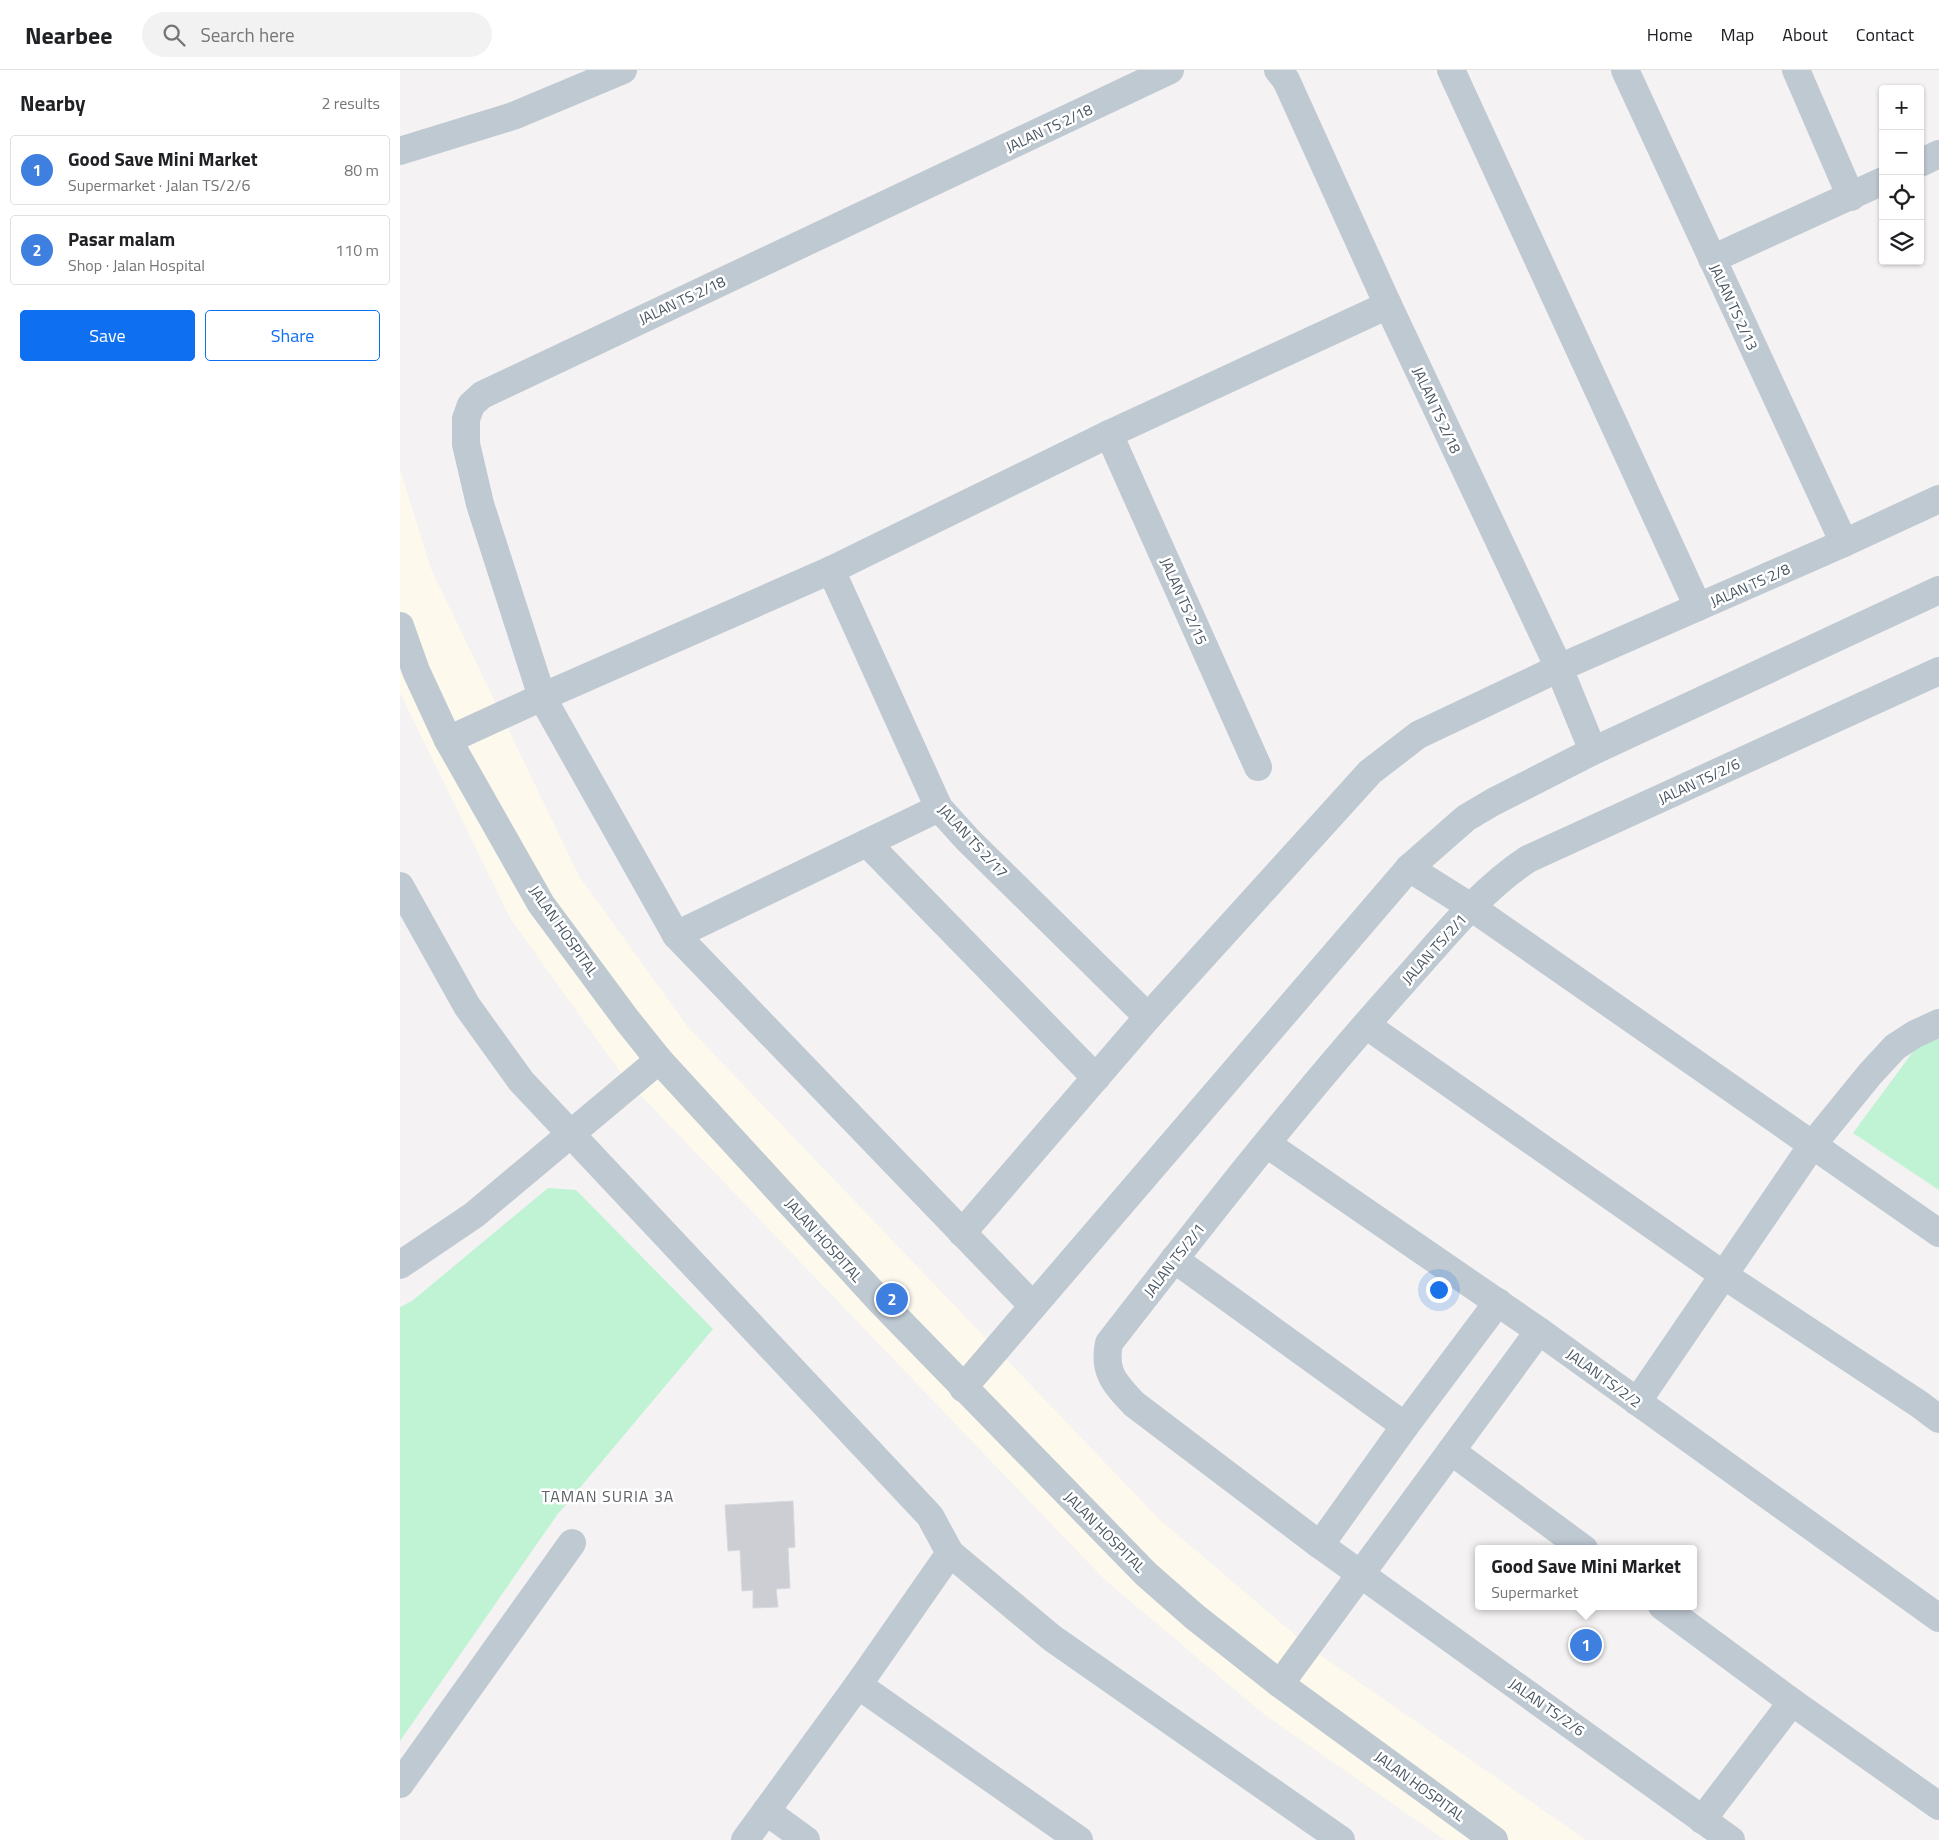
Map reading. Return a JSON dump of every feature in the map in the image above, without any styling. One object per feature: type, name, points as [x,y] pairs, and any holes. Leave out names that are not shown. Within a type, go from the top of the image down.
[{"type":"street","points":[[400,151],[513,116],[623,70]]},
{"type":"street","name":"JALAN TS 2/18","points":[[1033,1306],[676,935],[542,697],[480,504],[466,444],[466,419],[471,405],[482,395],[1170,70]]},
{"type":"street","name":"JALAN TS 2/18","points":[[1278,70],[1286,80],[1388,305],[1559,668],[1593,751]]},
{"type":"street","points":[[1451,70],[1698,607]]},
{"type":"street","name":"JALAN TS 2/13","points":[[1625,70],[1844,543]]},
{"type":"street","points":[[1796,70],[1851,197]]},
{"type":"street","points":[[1924,161],[1939,154]]},
{"type":"street","points":[[1712,259],[1879,183]]},
{"type":"street","points":[[448,740],[832,570],[1109,434],[1388,305]]},
{"type":"street","name":"JALAN TS 2/15","points":[[1109,434],[1258,767]]},
{"type":"street","name":"JALAN TS 2/8","points":[[962,1233],[1148,1017],[1370,772],[1391,754],[1418,735],[1559,668],[1844,543],[1939,499]]},
{"type":"street","name":"JALAN TS 2/17","points":[[832,570],[940,808],[968,840],[1148,1017]]},
{"type":"street","points":[[963,1388],[1409,868],[1466,818],[1593,751],[1939,590]]},
{"type":"street","name":"JALAN HOSPITAL","points":[[400,626],[416,671],[448,740],[541,904],[659,1060],[882,1303],[1146,1574],[1195,1617],[1280,1684],[1494,1840]]},
{"type":"street","name":"JALAN TS/2/6","points":[[1471,907],[1499,880],[1528,859],[1939,671]]},
{"type":"street","points":[[676,935],[940,808]]},
{"type":"street","points":[[867,843],[1096,1078]]},
{"type":"street","points":[[1409,868],[1471,907],[1939,1233]]},
{"type":"street","points":[[400,886],[467,1006],[521,1081],[930,1516],[950,1553],[1052,1638],[1342,1840]]},
{"type":"street","name":"JALAN TS/2/1","points":[[1361,1575],[1134,1404],[1115,1384],[1106,1356],[1109,1343],[1267,1144],[1366,1025],[1471,907]]},
{"type":"street","points":[[1636,1402],[1813,1144],[1870,1074],[1895,1047],[1915,1034],[1939,1023]]},
{"type":"street","points":[[1366,1025],[1722,1274],[1919,1404],[1939,1420]]},
{"type":"street","points":[[400,1265],[474,1215],[659,1060]]},
{"type":"street","name":"JALAN TS/2/2","points":[[1267,1144],[1498,1302],[1939,1618]]},
{"type":"street","points":[[1174,1259],[1405,1426]]},
{"type":"street","points":[[1320,1545],[1405,1426],[1498,1302]]},
{"type":"street","points":[[1280,1684],[1539,1331]]},
{"type":"street","points":[[1452,1451],[1579,1545]]},
{"type":"street","points":[[400,1784],[572,1543]]},
{"type":"street","points":[[745,1840],[858,1685],[950,1553]]},
{"type":"street","name":"JALAN TS/2/6","points":[[1361,1575],[1731,1840]]},
{"type":"street","points":[[1667,1610],[1792,1702],[1939,1806]]},
{"type":"street","points":[[858,1685],[1079,1840]]},
{"type":"street","points":[[1702,1820],[1792,1702]]},
{"type":"street","points":[[766,1811],[806,1840]]},
{"type":"shaded area","points":[[400,469],[431,569],[579,876],[688,1027],[1160,1520],[1313,1650],[1586,1840],[1445,1840],[1265,1715],[1104,1579],[625,1079],[510,918],[400,693]]},
{"type":"green space","points":[[1939,1036],[1939,1190],[1853,1133],[1918,1045]]},
{"type":"green space","points":[[548,1188],[576,1190],[713,1329],[557,1515],[400,1741],[400,1307],[412,1301]]},
{"type":"building","points":[[793,1501],[795,1547],[788,1548],[790,1588],[776,1589],[778,1607],[753,1608],[753,1590],[742,1591],[740,1550],[728,1551],[725,1505]]},
{"type":"place","name":"Pasar malam","points":[[892,1299]]},
{"type":"place","name":"Good Save Mini Market","points":[[1586,1645]]},
{"type":"district","name":"TAMAN SURIA 3A","points":[[608,1496]]}]
